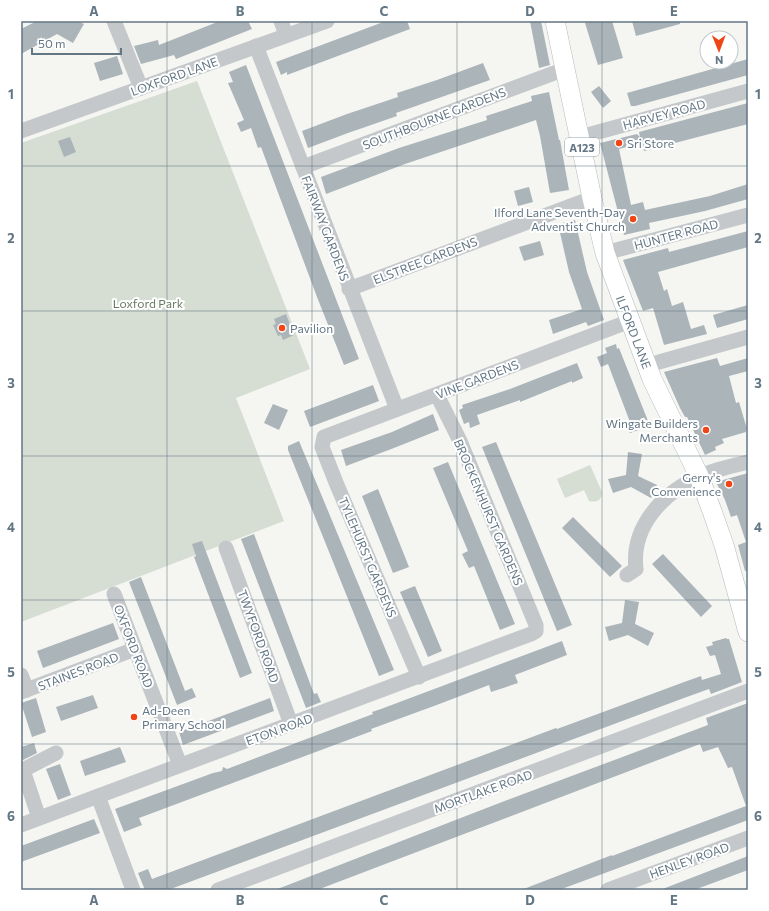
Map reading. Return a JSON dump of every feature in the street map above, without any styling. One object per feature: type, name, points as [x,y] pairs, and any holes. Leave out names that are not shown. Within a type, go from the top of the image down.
[{"type":"main road","name":"ILFORD LANE","points":[[555,21],[592,198],[605,252],[647,366],[699,476],[724,545],[745,613],[748,632]]},
{"type":"street","points":[[114,21],[141,88]]},
{"type":"street","points":[[281,21],[286,36]]},
{"type":"street","name":"LOXFORD LANE","points":[[21,131],[327,21]]},
{"type":"street","name":"FAIRWAY GARDENS","points":[[256,46],[396,409]]},
{"type":"street","name":"SOUTHBOURNE GARDENS","points":[[303,167],[565,69]]},
{"type":"street","name":"HARVEY ROAD","points":[[580,137],[748,90]]},
{"type":"street","name":"ELSTREE GARDENS","points":[[349,289],[592,198]]},
{"type":"street","name":"HUNTER ROAD","points":[[605,252],[748,215]]},
{"type":"street","name":"VINE GARDENS","points":[[324,437],[630,321]]},
{"type":"street","points":[[647,366],[748,337]]},
{"type":"street","name":"BROCKENHURST GARDENS","points":[[437,395],[460,441],[536,625],[536,631]]},
{"type":"street","name":"TYLEHURST GARDENS","points":[[324,437],[322,447],[419,677]]},
{"type":"street","points":[[627,575],[636,569],[635,559],[640,536],[651,513],[665,498],[699,476],[748,462]]},
{"type":"street","name":"TWYFORD ROAD","points":[[226,548],[291,724]]},
{"type":"street","name":"OXFORD ROAD","points":[[114,594],[180,765]]},
{"type":"street","name":"ETON ROAD","points":[[21,825],[419,677],[536,631]]},
{"type":"street","name":"STAINES ROAD","points":[[24,691],[135,649]]},
{"type":"street","points":[[21,675],[24,691]]},
{"type":"street","name":"MORTLAKE ROAD","points":[[218,890],[748,691]]},
{"type":"street","points":[[38,818],[23,770],[56,753]]},
{"type":"street","points":[[98,796],[133,890]]},
{"type":"street","name":"HENLEY ROAD","points":[[608,890],[748,838]]},
{"type":"green space","name":"Loxford Park","points":[[197,81],[310,369],[236,398],[284,521],[21,622],[21,143]]},
{"type":"green space","points":[[590,465],[602,492],[600,499],[592,502],[589,501],[584,490],[565,498],[557,479]]},
{"type":"building","points":[[37,21],[77,21],[84,24],[73,43],[57,34],[21,54],[21,29]]},
{"type":"building","points":[[220,21],[248,21],[252,29],[176,59],[174,55],[141,64],[134,46],[158,40],[159,45]]},
{"type":"building","points":[[386,21],[407,21],[410,29],[287,75],[287,72],[281,75],[276,62]]},
{"type":"building","points":[[530,21],[541,21],[550,65],[539,68]]},
{"type":"building","points":[[593,21],[612,21],[623,58],[598,65],[585,23]]},
{"type":"building","points":[[632,21],[680,21],[680,24],[636,36]]},
{"type":"building","points":[[117,56],[123,74],[100,81],[94,63]]},
{"type":"building","points":[[748,59],[748,75],[631,106],[627,93],[709,70],[739,70],[739,62]]},
{"type":"building","points":[[483,63],[490,80],[396,113],[397,116],[308,148],[302,131],[398,97],[397,93]]},
{"type":"building","points":[[246,65],[359,359],[344,365],[261,147],[258,148],[251,128],[241,132],[237,123],[244,120],[228,83],[233,82],[229,72]]},
{"type":"building","points":[[599,86],[611,101],[603,108],[591,92]]},
{"type":"building","points":[[549,92],[569,190],[550,193],[536,120],[405,164],[326,194],[321,177],[399,148],[487,120],[486,116],[532,101],[531,96]]},
{"type":"building","points":[[748,103],[748,124],[644,151],[642,143],[619,149],[631,205],[643,202],[645,210],[710,196],[748,184],[748,199],[705,211],[649,223],[650,229],[624,235],[600,143],[637,134],[640,137],[639,132]]},
{"type":"building","points":[[70,137],[76,152],[64,157],[58,141]]},
{"type":"building","points":[[529,187],[533,202],[518,206],[514,191]]},
{"type":"building","points":[[575,220],[587,272],[604,320],[588,326],[586,322],[553,334],[549,320],[582,309],[569,272],[558,224]]},
{"type":"building","points":[[748,231],[748,247],[658,272],[664,291],[667,289],[672,306],[683,302],[691,329],[704,325],[707,334],[664,345],[653,308],[643,311],[623,260],[668,248],[669,252]]},
{"type":"building","points":[[540,241],[544,255],[524,261],[519,247]]},
{"type":"building","points":[[748,305],[748,319],[717,328],[713,315]]},
{"type":"building","name":"Pavilion","points":[[286,314],[294,335],[283,340],[281,335],[278,336],[273,325],[276,324],[274,319]]},
{"type":"building","points":[[616,344],[617,349],[619,348],[650,426],[630,433],[626,424],[630,422],[608,364],[601,367],[597,357],[607,353],[605,348]]},
{"type":"building","points":[[717,358],[720,366],[748,358],[748,371],[729,376],[736,403],[739,402],[747,429],[746,432],[722,439],[724,443],[715,447],[716,450],[705,455],[687,417],[685,417],[680,408],[664,372]]},
{"type":"building","points":[[577,363],[583,378],[520,402],[520,400],[477,415],[480,424],[470,428],[469,422],[464,424],[459,410],[463,408],[462,405],[510,389]]},
{"type":"building","points":[[373,385],[379,401],[310,427],[304,411]]},
{"type":"building","points":[[273,404],[288,410],[279,430],[264,423]]},
{"type":"building","points":[[433,414],[439,430],[346,466],[341,450],[392,432]]},
{"type":"building","points":[[299,441],[394,670],[379,676],[288,450],[288,446]]},
{"type":"building","points":[[496,442],[572,625],[557,631],[482,447]]},
{"type":"building","points":[[628,452],[642,454],[638,476],[657,485],[651,498],[631,487],[613,493],[608,479],[626,475]]},
{"type":"building","points":[[448,462],[515,624],[500,630],[474,566],[469,568],[462,554],[468,551],[433,468]]},
{"type":"building","points":[[748,473],[748,571],[745,571],[738,545],[746,542],[737,515],[731,517],[716,482]]},
{"type":"building","points":[[378,489],[409,567],[393,573],[362,496]]},
{"type":"building","points":[[573,517],[622,566],[610,577],[562,528]]},
{"type":"building","points":[[254,534],[314,694],[317,693],[321,702],[306,708],[241,539]]},
{"type":"building","points":[[202,541],[252,673],[240,678],[194,557],[196,556],[192,544]]},
{"type":"building","points":[[663,554],[712,606],[701,617],[652,564]]},
{"type":"building","points":[[141,577],[185,691],[192,688],[196,697],[177,705],[129,582]]},
{"type":"building","points":[[415,586],[442,651],[428,657],[400,592]]},
{"type":"building","points":[[625,600],[639,602],[635,624],[654,633],[648,646],[628,635],[609,641],[605,627],[622,623]]},
{"type":"building","points":[[113,623],[119,639],[43,668],[37,651]]},
{"type":"building","points":[[726,638],[729,639],[742,682],[711,694],[709,689],[684,698],[168,890],[145,890],[138,873],[148,869],[152,879],[556,728],[557,729],[701,676],[702,680],[721,674],[715,655],[710,656],[706,647],[713,645],[712,642]]},
{"type":"building","points":[[562,641],[567,655],[515,675],[518,683],[491,692],[489,685],[371,729],[372,731],[139,818],[142,825],[124,832],[115,809],[222,771],[223,767],[227,769],[373,714],[372,712]]},
{"type":"building","points":[[93,695],[98,708],[61,721],[56,707]]},
{"type":"building","points":[[36,698],[46,732],[32,737],[21,703]]},
{"type":"building","points":[[270,698],[274,711],[183,745],[179,732]]},
{"type":"building","points":[[748,703],[748,820],[559,890],[521,890],[746,806],[732,767],[728,768],[718,747],[703,752],[700,744],[317,890],[275,890],[502,802],[708,725],[706,718]]},
{"type":"building","points":[[34,743],[37,753],[21,761],[21,747]]},
{"type":"building","points":[[120,747],[126,762],[85,776],[80,761]]},
{"type":"building","points":[[60,764],[71,795],[58,800],[46,769]]},
{"type":"building","points":[[94,819],[100,833],[21,862],[21,846]]},
{"type":"building","points":[[748,856],[748,870],[694,890],[660,890]]},
{"type":"place","name":"Sri Store","points":[[619,143]]},
{"type":"place","name":"Ilford Lane Seventh-Day Adventist Church","points":[[633,219]]},
{"type":"place","name":"Pavilion","points":[[282,328]]},
{"type":"place","name":"Wingate Builders Merchants","points":[[706,430]]},
{"type":"place","name":"Gerry's Convenience","points":[[729,484]]},
{"type":"place","name":"Ad-Deen Primary School","points":[[134,717]]}]
